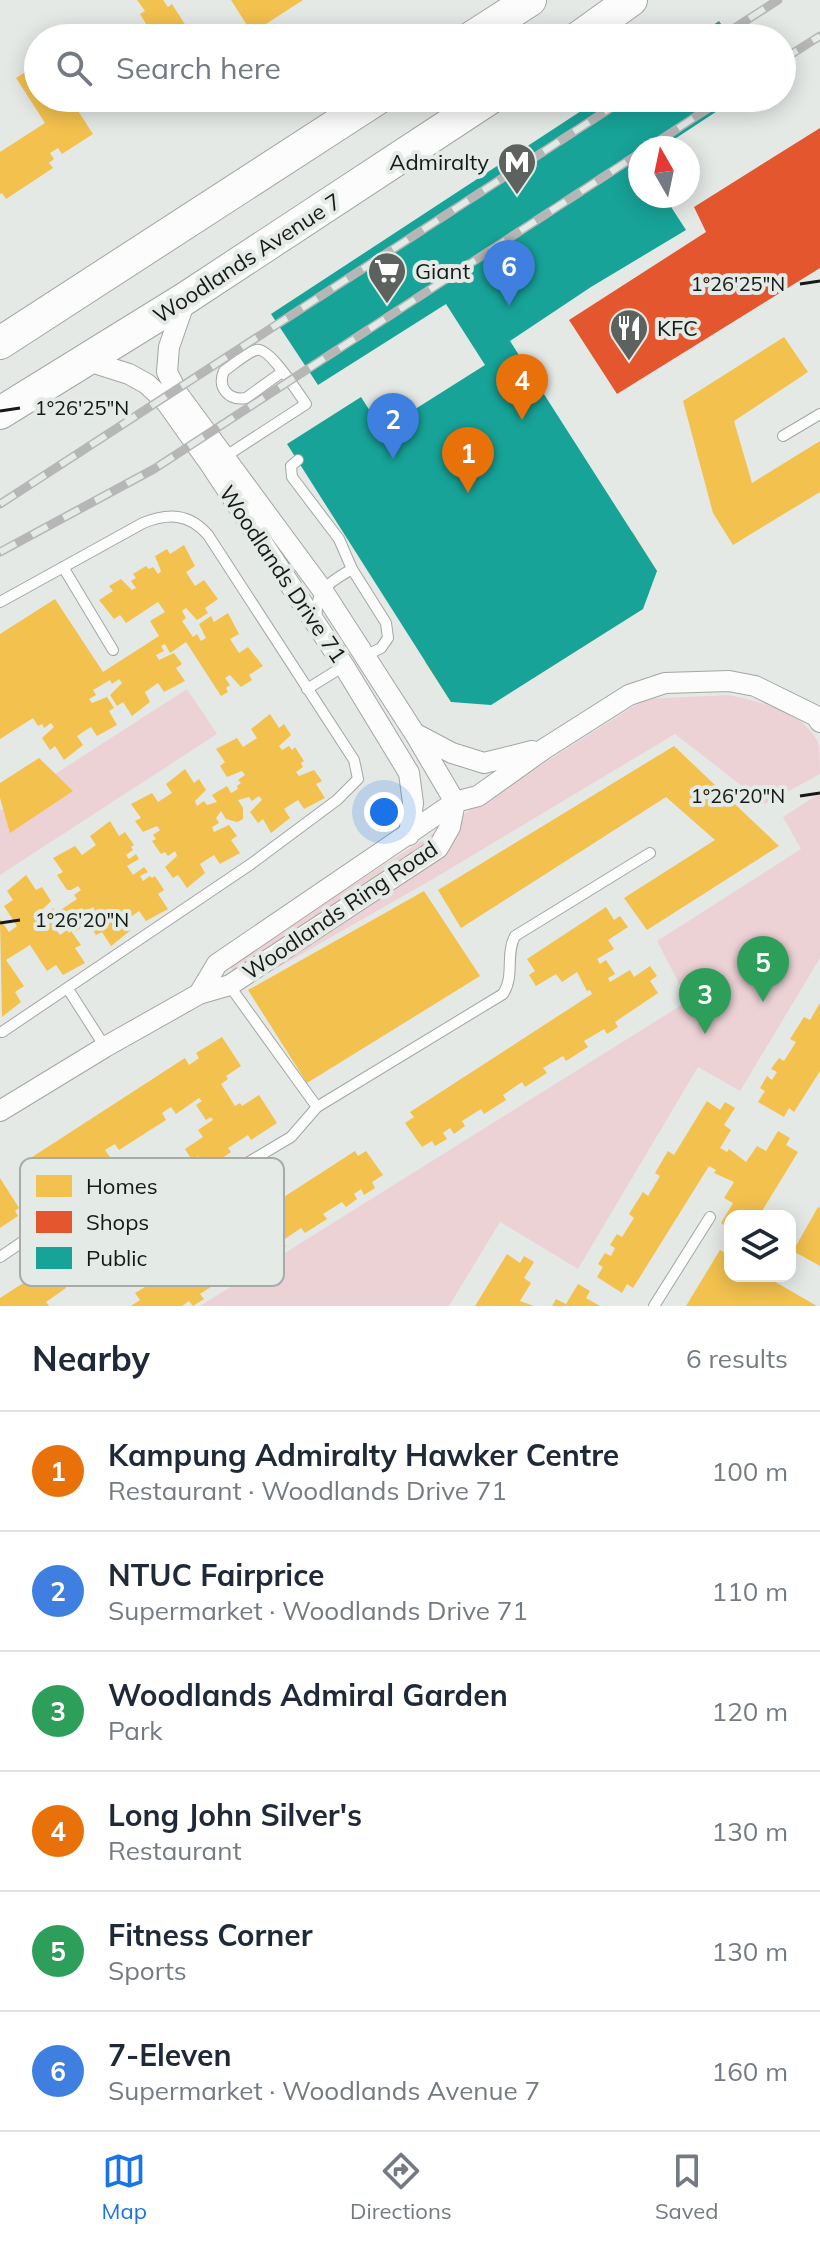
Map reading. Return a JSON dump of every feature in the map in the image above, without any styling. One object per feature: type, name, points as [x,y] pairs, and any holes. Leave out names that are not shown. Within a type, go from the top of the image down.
[{"type":"main road","points":[[493,24],[530,0]]},
{"type":"main road","points":[[598,24],[631,0]]},
{"type":"main road","points":[[0,343],[356,112]]},
{"type":"main road","name":"Woodlands Avenue 7","points":[[0,413],[88,361],[469,112]]},
{"type":"street","name":"Woodlands Drive 71","points":[[186,298],[169,347],[167,372],[178,394],[321,588],[455,802]]},
{"type":"street","name":"Woodlands Drive 71","points":[[88,361],[129,374],[147,384],[166,402],[344,666],[409,773],[413,803],[409,835]]},
{"type":"street","name":"Woodlands Ring Road","points":[[199,994],[217,964],[455,802],[478,796],[629,695],[665,683],[729,681],[755,686],[816,716],[820,722]]},
{"type":"street","points":[[415,734],[452,753],[484,763],[544,749]]},
{"type":"street","name":"Woodlands Ring Road","points":[[0,1111],[199,994],[230,985],[438,848],[450,827],[455,802]]},
{"type":"lane","points":[[223,458],[306,404],[268,353],[259,349],[224,371],[222,384],[225,392],[239,399],[246,398],[282,372]]},
{"type":"lane","points":[[783,436],[820,414]]},
{"type":"lane","points":[[298,460],[291,466],[292,477],[339,539],[352,569],[386,623],[388,638],[381,648],[365,656]]},
{"type":"lane","points":[[0,602],[157,517],[188,518],[208,535],[354,760],[358,779],[352,788],[251,864],[2,1032]]},
{"type":"lane","points":[[63,567],[113,650]]},
{"type":"lane","points":[[321,631],[316,604],[321,588],[352,569]]},
{"type":"lane","points":[[307,689],[344,666]]},
{"type":"lane","points":[[257,1158],[291,1137],[317,1107],[503,994],[510,984],[510,946],[515,936],[650,853]]},
{"type":"lane","points":[[217,964],[317,1107]]},
{"type":"lane","points":[[68,989],[105,1047]]},
{"type":"lane","points":[[654,1306],[710,1217]]},
{"type":"lane","points":[[0,1257],[20,1243]]},
{"type":"shaded area","points":[[187,689],[217,734],[0,875],[0,810],[73,791],[55,774]]},
{"type":"shaded area","points":[[729,695],[779,710],[802,723],[818,742],[820,774],[765,804],[675,734],[433,879],[244,987],[228,964],[645,699]]},
{"type":"shaded area","points":[[820,793],[820,958],[740,1091],[698,1067],[578,1269],[500,1222],[449,1306],[200,1306],[232,1286],[284,1286],[284,1254],[688,1001],[657,941],[801,849],[783,817]]},
{"type":"building: Homes","points":[[137,0],[163,0],[168,7],[172,4],[185,24],[146,24],[140,14],[145,11]]},
{"type":"building: Homes","points":[[231,0],[303,0],[266,24],[246,24]]},
{"type":"building: Homes","points":[[24,73],[24,90],[16,78]]},
{"type":"building: Homes","points":[[38,112],[79,112],[93,134],[62,154],[58,148],[50,153],[54,159],[49,163],[53,168],[6,199],[0,194],[0,152],[45,123]]},
{"type":"building: Homes","points":[[784,337],[808,372],[734,421],[752,483],[820,441],[820,492],[733,545],[713,513],[683,401]]},
{"type":"building: Homes","points":[[591,528],[604,549],[632,531],[657,571],[629,588],[643,609],[617,625],[603,605],[576,623],[551,583],[578,566],[565,545]]},
{"type":"building: Homes","points":[[184,545],[195,566],[186,572],[195,586],[204,580],[218,599],[205,608],[208,613],[197,620],[186,608],[182,611],[186,618],[182,621],[193,637],[197,634],[201,641],[206,638],[199,624],[211,616],[214,622],[228,613],[239,634],[230,639],[239,653],[248,647],[263,666],[249,675],[252,680],[241,687],[230,675],[225,678],[230,685],[226,688],[228,692],[221,696],[186,642],[170,653],[165,644],[161,646],[164,651],[156,655],[159,660],[174,653],[182,664],[176,668],[185,681],[164,692],[158,683],[145,692],[150,702],[132,716],[123,702],[117,706],[110,695],[122,683],[119,679],[112,684],[110,680],[93,690],[96,695],[89,699],[92,703],[107,697],[114,708],[109,711],[117,725],[97,736],[91,727],[77,736],[83,745],[64,760],[55,746],[50,750],[42,738],[54,727],[51,723],[44,728],[42,724],[38,726],[33,718],[0,739],[0,634],[55,599],[103,672],[159,636],[150,621],[165,612],[158,602],[126,623],[120,615],[114,619],[99,600],[113,591],[109,586],[121,579],[132,590],[136,588],[131,581],[136,578],[133,574],[146,566],[149,569],[153,567],[158,574],[161,571],[155,556],[167,549],[170,554]]},
{"type":"building: Homes","points":[[466,607],[479,628],[506,611],[532,650],[504,668],[517,688],[491,705],[478,685],[451,702],[425,662],[453,645],[439,624]]},
{"type":"building: Homes","points":[[270,714],[279,728],[284,724],[291,735],[279,746],[282,750],[295,747],[304,761],[301,763],[303,767],[296,772],[299,776],[314,770],[322,781],[316,784],[325,798],[304,809],[298,800],[284,809],[290,818],[271,833],[263,819],[258,823],[250,812],[262,800],[259,796],[252,801],[249,797],[238,800],[243,808],[243,819],[237,822],[226,819],[221,811],[216,818],[219,823],[212,827],[214,832],[229,825],[237,836],[231,840],[240,853],[220,864],[214,855],[200,864],[205,873],[187,888],[178,875],[173,878],[165,867],[177,856],[175,851],[168,856],[165,852],[161,854],[152,841],[156,839],[153,835],[160,830],[157,826],[143,832],[135,821],[141,818],[131,804],[152,793],[158,802],[172,793],[166,784],[185,769],[194,783],[199,779],[206,790],[195,801],[197,806],[204,801],[207,805],[217,802],[212,795],[227,786],[231,793],[238,789],[241,783],[238,780],[245,775],[242,771],[227,777],[220,766],[225,762],[216,749],[237,738],[243,747],[257,738],[251,729]]},
{"type":"building: Homes","points":[[674,746],[779,846],[647,930],[624,898],[715,840],[666,797],[461,928],[438,890]]},
{"type":"building: Homes","points":[[39,758],[73,791],[10,833],[0,798],[0,783]]},
{"type":"building: Homes","points":[[110,821],[119,836],[125,832],[134,845],[126,855],[129,859],[136,854],[139,859],[127,866],[133,875],[144,867],[148,872],[140,876],[143,881],[155,876],[164,890],[158,894],[168,909],[146,921],[139,911],[125,921],[131,930],[111,946],[102,932],[96,935],[87,921],[90,919],[88,916],[96,912],[93,907],[85,912],[82,908],[75,912],[84,926],[76,931],[67,918],[61,921],[64,926],[57,931],[60,935],[71,931],[81,945],[75,948],[85,963],[63,975],[56,965],[47,971],[30,945],[6,960],[24,986],[15,992],[21,1002],[2,1017],[0,919],[9,932],[17,926],[4,906],[13,900],[7,891],[26,875],[36,890],[42,887],[51,901],[43,909],[45,913],[53,908],[56,913],[77,899],[74,895],[81,890],[78,886],[67,890],[57,875],[63,872],[53,858],[75,846],[82,855],[96,845],[90,836]]},
{"type":"building: Homes","points":[[424,891],[480,976],[307,1083],[248,990]]},
{"type":"building: Homes","points":[[606,907],[614,920],[620,916],[628,927],[608,940],[614,949],[597,959],[600,964],[606,960],[615,974],[608,978],[610,982],[630,970],[634,977],[650,966],[657,976],[650,981],[658,993],[615,1022],[618,1027],[607,1034],[604,1029],[584,1041],[588,1047],[566,1061],[563,1056],[543,1068],[547,1073],[525,1087],[522,1082],[503,1095],[506,1100],[484,1114],[481,1109],[462,1121],[465,1126],[454,1134],[450,1128],[443,1133],[447,1139],[435,1146],[432,1141],[422,1147],[405,1123],[414,1117],[410,1112],[592,994],[590,990],[587,991],[577,972],[562,982],[556,974],[536,986],[529,975],[535,971],[527,959]]},
{"type":"building: Homes","points":[[820,1003],[820,1071],[794,1112],[789,1108],[784,1117],[758,1102],[765,1091],[760,1088],[767,1076],[772,1080],[777,1072],[771,1069],[779,1058],[784,1061],[796,1042],[790,1039],[804,1017],[810,1020]]},
{"type":"building: Homes","points":[[222,1037],[241,1066],[226,1076],[228,1079],[221,1084],[235,1106],[240,1103],[242,1106],[259,1095],[277,1123],[251,1140],[248,1135],[228,1148],[231,1152],[222,1158],[191,1158],[185,1149],[203,1137],[198,1130],[213,1120],[211,1117],[206,1120],[196,1105],[202,1101],[199,1098],[176,1114],[171,1107],[162,1113],[166,1120],[119,1150],[115,1144],[105,1150],[108,1158],[31,1158],[185,1058],[189,1065],[199,1058],[196,1053]]},
{"type":"building: Homes","points":[[707,1101],[720,1110],[725,1102],[735,1108],[724,1125],[731,1130],[720,1148],[727,1152],[729,1149],[746,1162],[757,1146],[766,1151],[778,1131],[790,1138],[786,1145],[798,1152],[763,1210],[729,1210],[733,1203],[724,1198],[734,1182],[714,1173],[716,1170],[709,1166],[633,1288],[627,1284],[622,1293],[597,1277],[603,1267],[598,1264],[605,1253],[611,1256],[615,1248],[610,1245],[617,1234],[622,1237],[634,1218],[629,1214],[643,1192],[648,1196],[660,1176],[655,1173],[668,1151],[674,1155]]},
{"type":"building: Homes","points":[[355,1151],[358,1156],[366,1151],[383,1175],[372,1182],[375,1188],[364,1195],[361,1189],[354,1194],[357,1199],[346,1207],[342,1202],[323,1214],[327,1219],[305,1233],[301,1228],[284,1240],[284,1197]]},
{"type":"building: Homes","points":[[0,1178],[19,1208],[15,1211],[18,1216],[0,1228]]},
{"type":"building: Homes","points":[[820,1208],[820,1266],[796,1253],[796,1246]]},
{"type":"building: Homes","points":[[720,1250],[724,1252],[724,1282],[775,1282],[817,1306],[686,1306]]},
{"type":"building: Homes","points":[[507,1254],[520,1263],[524,1256],[534,1262],[524,1278],[531,1283],[520,1301],[534,1306],[475,1306]]},
{"type":"building: Homes","points":[[578,1284],[590,1291],[586,1298],[600,1306],[552,1306],[556,1299],[566,1304]]},
{"type":"building: Homes","points":[[20,1285],[66,1288],[46,1302],[49,1306],[0,1306],[0,1298]]},
{"type":"building: Homes","points":[[147,1286],[212,1286],[200,1294],[204,1299],[193,1306],[189,1301],[182,1306],[131,1306],[140,1300],[135,1293]]},
{"type":"building: Shops","points":[[820,128],[820,268],[617,394],[569,320],[706,232],[694,208],[700,208],[700,203]]},
{"type":"building: Public","points":[[580,112],[716,112],[679,136],[628,136],[628,208],[672,208],[686,230],[591,287],[510,341],[657,571],[643,609],[491,705],[451,702],[287,444],[361,397],[382,430],[485,365],[446,304],[318,385],[271,314]]},
{"type":"railway","points":[[741,24],[778,0]]},
{"type":"railway","points":[[796,51],[820,36]]},
{"type":"railway","points":[[0,504],[604,112]]},
{"type":"railway","points":[[666,136],[703,112]]},
{"type":"railway","points":[[0,552],[154,469],[628,161]]},
{"type":"place","name":"Admiralty","points":[[517,196]]},
{"type":"place","name":"Giant","points":[[387,305]]},
{"type":"place","name":"7-Eleven","points":[[509,306]]},
{"type":"place","name":"KFC","points":[[629,362]]},
{"type":"place","name":"Long John Silver's","points":[[522,420]]},
{"type":"place","name":"NTUC Fairprice","points":[[393,459]]},
{"type":"place","name":"Kampung Admiralty Hawker Centre","points":[[468,493]]},
{"type":"place","name":"Fitness Corner","points":[[763,1002]]},
{"type":"place","name":"Woodlands Admiral Garden","points":[[705,1034]]}]
